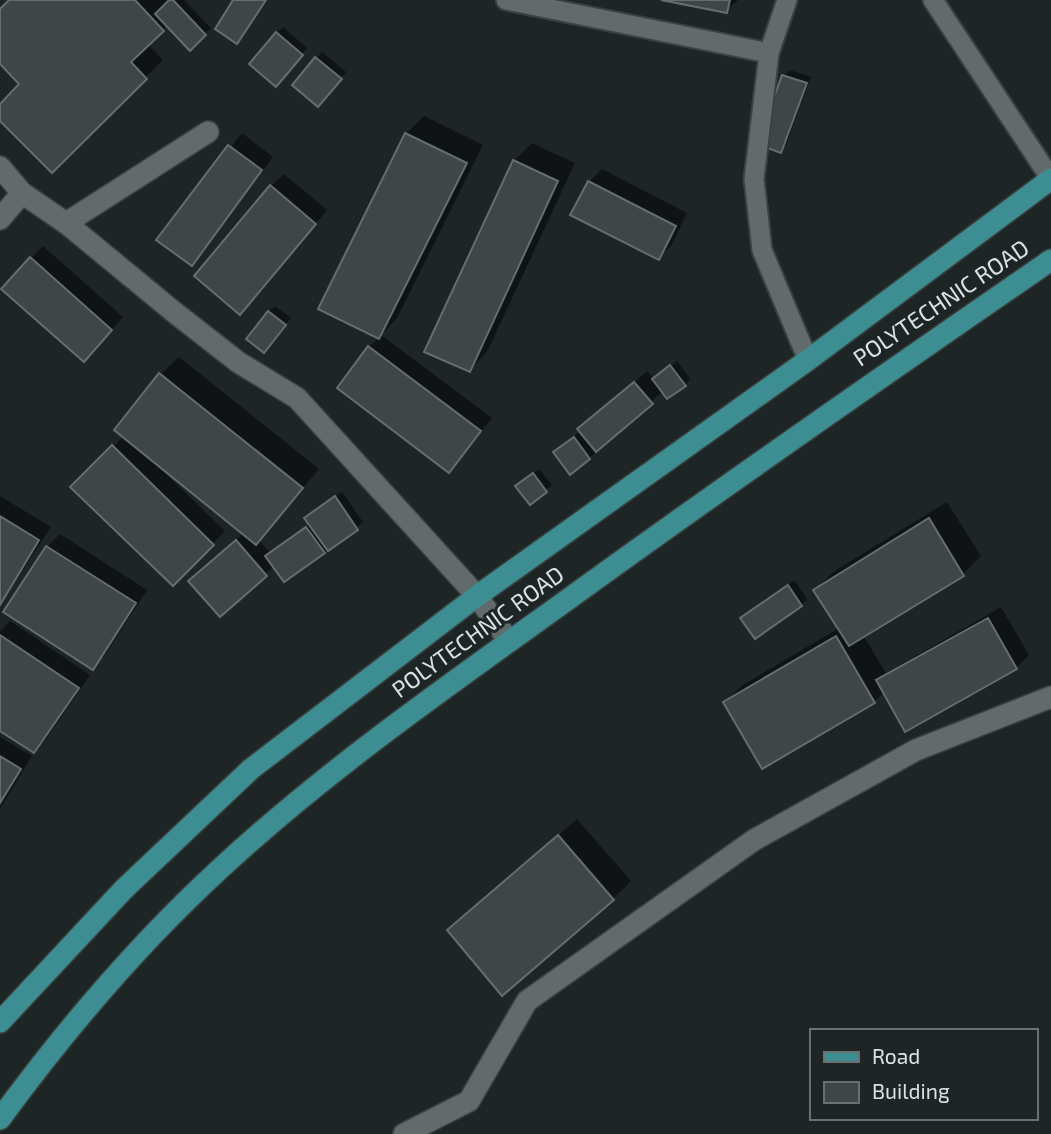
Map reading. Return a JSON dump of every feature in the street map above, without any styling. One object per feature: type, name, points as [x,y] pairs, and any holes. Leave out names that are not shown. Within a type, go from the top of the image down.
[{"type":"main road","name":"POLYTECHNIC ROAD","points":[[0,1022],[124,889],[251,769],[477,596],[808,360],[1051,179]]},
{"type":"main road","name":"POLYTECHNIC ROAD","points":[[0,1119],[50,1051],[131,960],[218,871],[297,802],[509,641],[768,453],[1051,260]]},
{"type":"street","points":[[66,223],[208,132]]},
{"type":"street","points":[[0,167],[22,193],[66,223],[238,362],[298,398],[477,596],[509,641]]},
{"type":"street","points":[[0,219],[22,193]]},
{"type":"street","points":[[404,1134],[469,1101],[527,1001],[754,840],[915,750],[1051,697]]},
{"type":"lane","points":[[506,0],[769,53]]},
{"type":"lane","points":[[787,0],[769,53],[754,179],[762,250],[808,360]]},
{"type":"lane","points":[[933,0],[1051,179]]},
{"type":"building","points":[[9,0],[135,0],[164,31],[131,62],[147,79],[52,173],[0,121],[0,104],[19,84],[0,64],[0,9]]},
{"type":"building","points":[[169,0],[173,0],[206,35],[190,51],[155,14]]},
{"type":"building","points":[[233,0],[266,0],[237,44],[215,29]]},
{"type":"building","points":[[661,0],[730,0],[727,13]]},
{"type":"building","points":[[276,32],[303,55],[276,87],[249,64]]},
{"type":"building","points":[[315,57],[342,79],[318,107],[292,85]]},
{"type":"building","points":[[782,75],[807,83],[781,153],[757,144]]},
{"type":"building","points":[[405,133],[467,163],[379,339],[318,309]]},
{"type":"building","points":[[228,145],[262,170],[192,266],[156,240]]},
{"type":"building","points":[[513,160],[558,181],[470,372],[424,352]]},
{"type":"building","points":[[588,181],[676,226],[659,260],[570,215]]},
{"type":"building","points":[[270,185],[316,224],[240,315],[194,276]]},
{"type":"building","points":[[30,257],[112,330],[84,362],[1,289]]},
{"type":"building","points":[[268,311],[286,325],[264,353],[246,339]]},
{"type":"building","points":[[368,346],[481,431],[449,473],[337,388]]},
{"type":"building","points":[[670,365],[686,386],[667,399],[652,379]]},
{"type":"building","points":[[159,373],[303,488],[256,545],[114,430]]},
{"type":"building","points":[[634,382],[653,404],[596,452],[577,429]]},
{"type":"building","points":[[574,437],[590,459],[570,475],[553,452]]},
{"type":"building","points":[[112,445],[214,545],[173,586],[70,487]]},
{"type":"building","points":[[533,473],[547,492],[530,505],[515,486]]},
{"type":"building","points":[[335,496],[358,530],[328,551],[304,518]]},
{"type":"building","points":[[0,516],[39,540],[0,605]]},
{"type":"building","points":[[929,518],[964,576],[849,646],[813,590]]},
{"type":"building","points":[[306,527],[325,553],[284,582],[265,556]]},
{"type":"building","points":[[236,540],[267,576],[220,617],[188,581]]},
{"type":"building","points":[[46,546],[136,603],[93,670],[3,612]]},
{"type":"building","points":[[788,585],[802,606],[755,639],[740,618]]},
{"type":"building","points":[[988,618],[1017,669],[905,732],[876,680]]},
{"type":"building","points":[[0,635],[79,688],[34,753],[0,731]]},
{"type":"building","points":[[836,636],[875,703],[762,769],[723,702]]},
{"type":"building","points":[[0,756],[21,769],[0,803]]},
{"type":"building","points":[[558,835],[614,900],[502,996],[447,930]]}]
